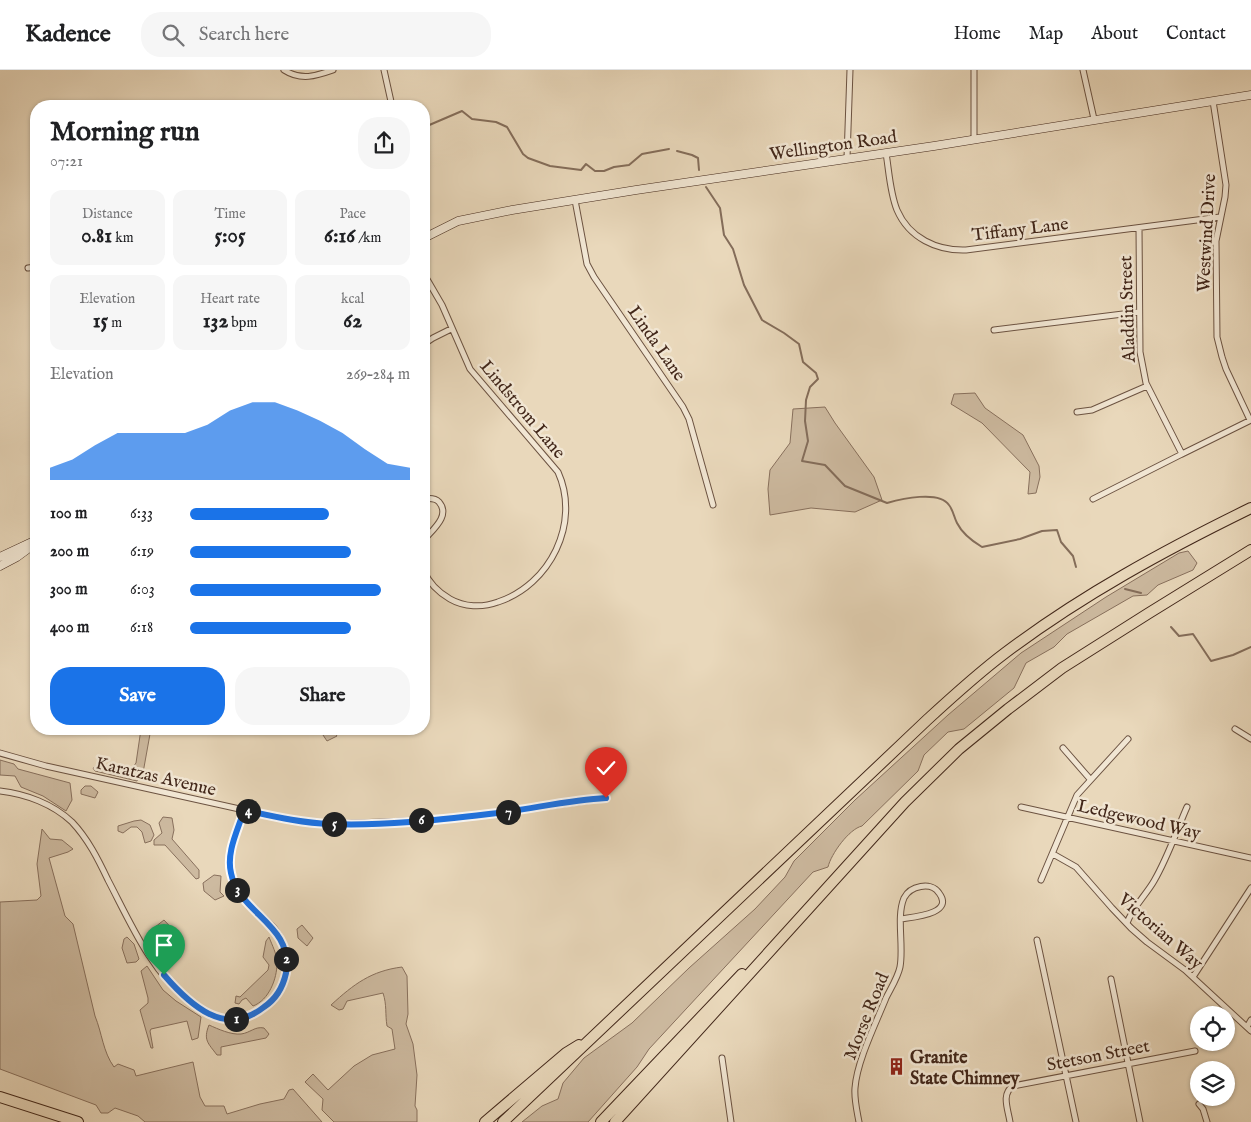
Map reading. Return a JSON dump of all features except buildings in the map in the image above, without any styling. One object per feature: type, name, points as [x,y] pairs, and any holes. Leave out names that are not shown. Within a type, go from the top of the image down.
[{"type":"highway","points":[[503,1122],[927,720],[991,664],[1041,627],[1114,579],[1251,508]]},
{"type":"highway","points":[[616,1122],[801,916],[912,796],[959,749],[1062,668],[1251,550]]},
{"type":"highway","points":[[601,1122],[722,994],[801,916]]},
{"type":"highway","points":[[485,1122],[566,1053],[597,1033]]},
{"type":"highway","points":[[0,1097],[63,1122]]},
{"type":"highway","points":[[0,1097],[78,1122]]},
{"type":"main road","name":"Wellington Road","points":[[430,235],[466,219],[575,200],[1251,95]]},
{"type":"main road","points":[[0,557],[30,544]]},
{"type":"main road","points":[[0,566],[30,545]]},
{"type":"street","points":[[284,70],[289,74],[312,77],[333,70]]},
{"type":"street","points":[[384,70],[391,100]]},
{"type":"street","points":[[847,158],[850,70]]},
{"type":"street","points":[[974,70],[974,138]]},
{"type":"street","points":[[1083,70],[1094,120]]},
{"type":"street","name":"Westwind Drive","points":[[1213,101],[1226,185],[1216,241],[1218,344],[1226,369],[1250,420]]},
{"type":"street","name":"Tiffany Lane","points":[[886,153],[897,211],[914,233],[937,248],[951,251],[1220,217]]},
{"type":"street","name":"Linda Lane","points":[[575,200],[587,264],[683,407],[689,419],[713,505]]},
{"type":"street","name":"Aladdin Street","points":[[1139,228],[1140,352],[1147,386],[1182,454]]},
{"type":"street","name":"Lindstrom Lane","points":[[430,284],[442,305],[467,364],[478,380],[542,451],[558,472],[564,487],[566,503],[566,519],[559,543],[540,575],[519,593],[493,604],[475,606],[448,598],[430,580]]},
{"type":"street","points":[[994,330],[1139,312]]},
{"type":"street","points":[[430,340],[452,329]]},
{"type":"street","points":[[1077,412],[1092,410],[1147,386]]},
{"type":"street","points":[[1093,499],[1250,420]]},
{"type":"street","points":[[430,498],[437,500],[443,514],[439,523],[430,533]]},
{"type":"street","points":[[1235,729],[1251,739]]},
{"type":"street","points":[[1041,880],[1053,854],[1066,817],[1077,795],[1128,739]]},
{"type":"street","points":[[1063,748],[1090,779]]},
{"type":"street","name":"Karatzas Avenue","points":[[0,753],[46,766],[244,810],[307,822],[329,824],[436,820],[606,798]]},
{"type":"street","points":[[0,791],[22,795],[40,802],[71,822],[93,850],[138,936],[164,975],[180,993],[197,1007],[214,1016],[228,1019],[250,1016],[271,1002],[282,985],[286,966],[283,946],[278,934],[244,900],[236,888],[231,875],[231,851],[244,810]]},
{"type":"street","name":"Ledgewood Way","points":[[1022,807],[1251,858]]},
{"type":"street","points":[[1127,923],[1129,916],[1153,884],[1163,865],[1187,807]]},
{"type":"street","name":"Victorian Way","points":[[1053,854],[1076,867],[1086,876],[1112,908],[1146,942],[1193,978],[1249,1029]]},
{"type":"street","name":"Morse Road","points":[[859,1122],[855,1088],[870,1036],[899,972],[901,954],[901,919],[902,905],[907,893],[913,889],[926,886],[934,888],[939,892],[942,904],[938,910],[901,919]]},
{"type":"street","points":[[1193,978],[1249,898],[1251,888]]},
{"type":"street","points":[[1037,940],[1076,1122]]},
{"type":"street","points":[[1111,979],[1140,1122]]},
{"type":"street","points":[[1249,1029],[1251,1020]]},
{"type":"street","name":"Stetson Street","points":[[1010,1122],[1005,1096],[1007,1090],[1013,1086],[1190,1051]]},
{"type":"street","points":[[722,1058],[731,1122]]},
{"type":"street","points":[[1200,1106],[1207,1122]]},
{"type":"shaded area","points":[[975,393],[985,408],[1023,435],[1039,466],[1040,477],[1036,493],[1028,494],[1030,472],[982,423],[951,404],[954,394]]},
{"type":"shaded area","points":[[825,407],[874,477],[882,500],[855,512],[811,508],[770,515],[768,489],[770,470],[790,443],[793,409]]},
{"type":"shaded area","points":[[1188,551],[1197,563],[1193,570],[1158,585],[1147,595],[1133,596],[1067,634],[1054,647],[1026,663],[1014,688],[964,729],[948,732],[924,755],[918,771],[862,826],[846,837],[837,849],[828,867],[813,872],[649,1049],[637,1067],[588,1122],[522,1122],[542,1106],[558,1099],[563,1083],[584,1058],[632,1023],[689,968],[755,909],[785,877],[794,861],[855,800],[948,715],[1021,653],[1106,597],[1179,553]]},
{"type":"shaded area","points":[[140,735],[150,735],[143,773],[137,781],[95,771],[93,768],[96,766],[131,769],[136,763]]},
{"type":"shaded area","points":[[323,735],[337,736],[327,741]]},
{"type":"shaded area","points":[[0,760],[14,764],[18,769],[70,783],[72,800],[66,811],[43,796],[21,787],[15,776],[0,775]]},
{"type":"shaded area","points":[[85,786],[91,786],[98,792],[95,798],[81,794],[81,790]]},
{"type":"shaded area","points":[[163,817],[172,818],[174,830],[172,839],[199,870],[199,878],[196,879],[165,845],[154,845],[154,840],[162,833],[159,823]]},
{"type":"shaded area","points":[[141,820],[150,825],[154,835],[151,841],[145,843],[142,832],[137,827],[131,827],[123,833],[118,831],[118,826]]},
{"type":"shaded area","points":[[42,829],[50,839],[62,840],[73,849],[49,858],[65,916],[73,924],[95,1016],[105,1049],[114,1067],[118,1064],[134,1070],[136,1076],[193,1062],[200,1097],[205,1106],[224,1106],[227,1114],[284,1099],[289,1090],[293,1089],[322,1122],[145,1122],[138,1116],[115,1108],[108,1113],[101,1113],[96,1105],[0,1069],[0,902],[37,900],[41,896],[37,864]]},
{"type":"shaded area","points":[[214,875],[221,876],[220,892],[224,896],[215,900],[204,891],[203,883]]},
{"type":"shaded area","points":[[164,920],[178,935],[169,944],[164,935],[158,932],[152,935],[150,931]]},
{"type":"shaded area","points":[[302,925],[313,938],[307,946],[298,938],[297,929]]},
{"type":"shaded area","points":[[127,937],[134,944],[139,959],[136,962],[127,963],[122,948],[124,939]]},
{"type":"shaded area","points":[[269,937],[277,963],[276,976],[268,994],[253,1006],[246,998],[239,1004],[235,1003],[236,996],[240,997],[268,970],[269,965],[263,957],[266,941]]},
{"type":"shaded area","points":[[147,966],[163,990],[201,1017],[198,1038],[192,1040],[187,1021],[151,1029],[153,1048],[151,1048],[140,1010],[148,1003],[141,971]]},
{"type":"shaded area","points":[[402,967],[407,976],[408,1014],[406,1024],[413,1044],[417,1075],[415,1106],[417,1122],[334,1122],[322,1110],[323,1099],[305,1082],[313,1074],[328,1090],[354,1066],[372,1055],[395,1049],[392,1029],[387,1026],[383,993],[347,1001],[343,1009],[339,1010],[331,1005],[347,991],[372,975]]},
{"type":"shaded area","points":[[209,1025],[233,1034],[264,1028],[269,1034],[266,1038],[221,1047],[221,1055],[217,1055],[207,1041],[206,1034]]},
{"type":"waterway","points":[[430,125],[462,111],[472,119],[496,122],[507,127],[523,154],[528,158],[550,166],[581,170],[586,164],[595,171],[604,171],[614,167],[629,165],[642,154],[669,149]]},
{"type":"waterway","points":[[677,151],[698,158],[699,170]]},
{"type":"waterway","points":[[706,187],[720,208],[724,235],[733,249],[744,285],[762,320],[799,344],[803,362],[816,373],[818,379],[810,387],[806,400],[805,421],[808,441],[802,461],[825,465],[845,486],[887,503],[920,497],[944,500],[949,505],[962,530],[982,547],[1020,539],[1042,531],[1057,530],[1061,542],[1073,556],[1076,567]]},
{"type":"waterway","points":[[1125,589],[1141,593]]},
{"type":"waterway","points":[[1171,627],[1179,636],[1193,634],[1211,661],[1233,655],[1251,647]]},
{"type":"place","name":"Granite State Chimney","points":[[896,1067]]},
{"type":"route","points":[[164,975],[188,1001],[207,1013],[228,1019],[242,1018],[256,1013],[271,1002],[279,991],[286,972],[286,959],[281,940],[270,924],[240,894],[231,875],[231,851],[244,810],[307,822],[360,824],[436,820],[606,798]]}]
